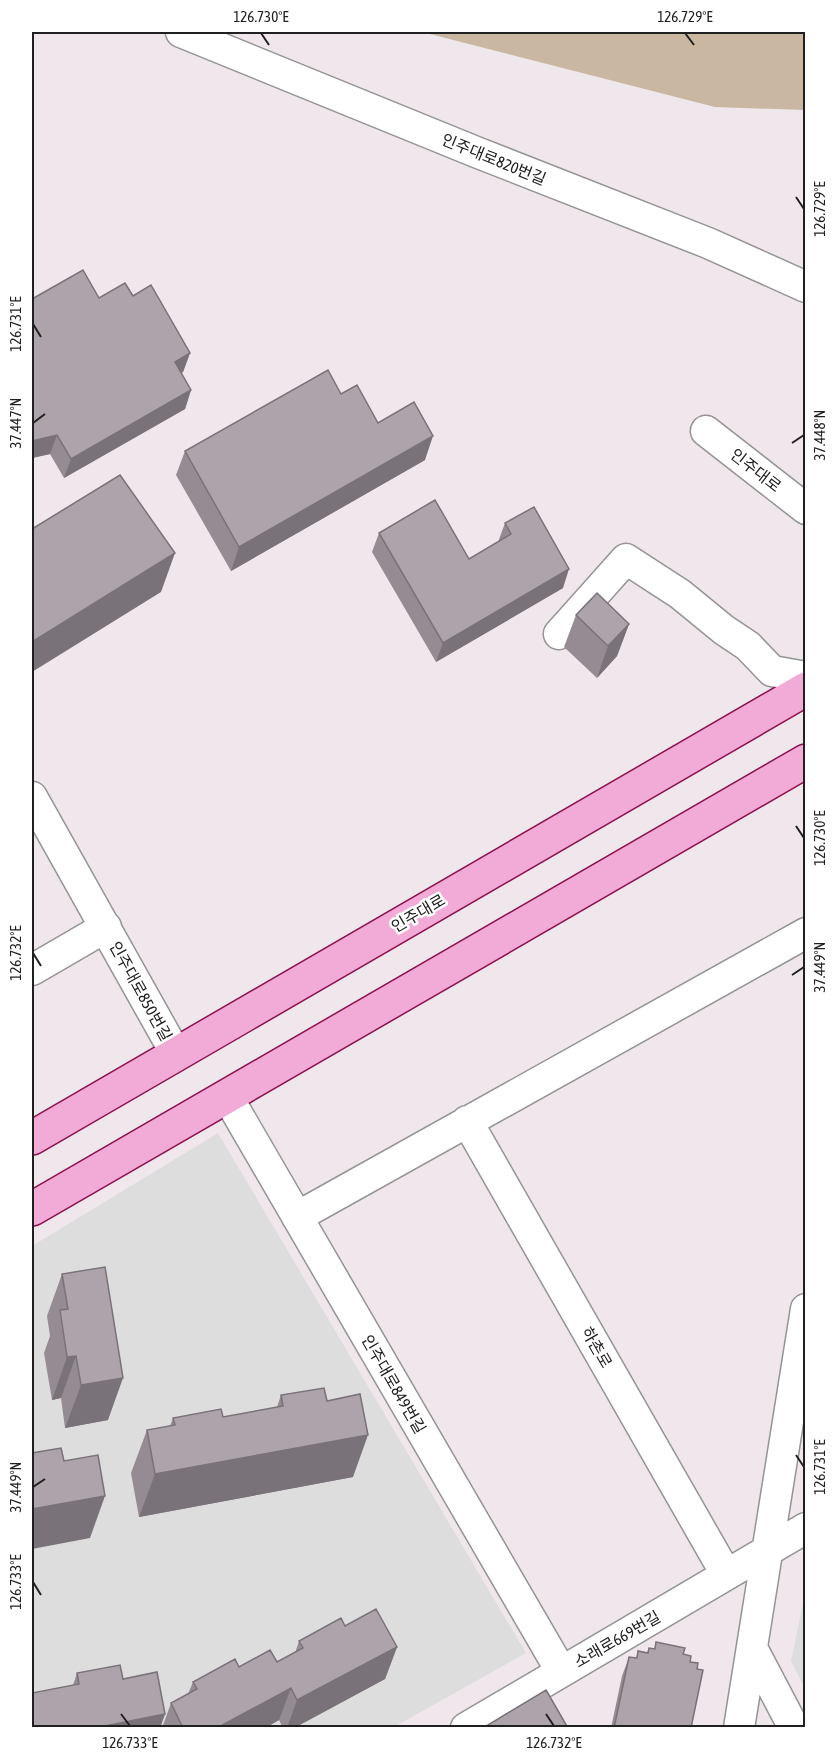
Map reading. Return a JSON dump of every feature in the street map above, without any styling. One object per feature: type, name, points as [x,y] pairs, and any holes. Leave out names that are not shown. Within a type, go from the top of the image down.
[{"type":"main road","name":"인주대로","points":[[32,1138],[806,689]]},
{"type":"main road","points":[[32,1209],[806,760]]},
{"type":"street","name":"인주대로820번길","points":[[181,32],[708,243],[806,287]]},
{"type":"street","name":"인주대로","points":[[706,431],[806,509]]},
{"type":"street","points":[[559,634],[626,560],[680,594],[724,630],[748,646],[772,671],[806,677]]},
{"type":"street","name":"인주대로850번길","points":[[32,797],[176,1054]]},
{"type":"street","name":"인주대로850번길","points":[[32,970],[106,927]]},
{"type":"street","points":[[297,1217],[467,1120],[806,933]]},
{"type":"street","name":"인주대로849번길","points":[[227,1096],[561,1671]]},
{"type":"street","name":"하촌로","points":[[467,1120],[726,1574]]},
{"type":"street","points":[[739,1728],[806,1309]]},
{"type":"street","name":"소래로669번길","points":[[466,1728],[806,1528]]},
{"type":"street","points":[[752,1648],[794,1728]]},
{"type":"shaded area","points":[[422,32],[805,32],[805,110],[715,107]]},
{"type":"shaded area","points":[[218,1133],[526,1653],[394,1727],[32,1728],[32,1246]]},
{"type":"shaded area","points":[[805,1593],[806,1689],[791,1661]]},
{"type":"building","points":[[83,270],[99,298],[125,283],[133,296],[151,285],[190,353],[175,362],[191,390],[71,459],[57,435],[32,441],[32,299]]},
{"type":"building","points":[[328,370],[341,394],[357,385],[378,423],[414,402],[433,436],[239,547],[185,451]]},
{"type":"building","points":[[120,475],[175,553],[32,642],[32,529]]},
{"type":"building","points":[[435,500],[469,559],[511,534],[505,523],[534,507],[569,569],[443,643],[379,533]]},
{"type":"building","points":[[597,593],[629,624],[608,646],[576,615]]},
{"type":"building","points":[[105,1267],[123,1378],[81,1385],[76,1356],[67,1357],[60,1310],[68,1309],[62,1274]]},
{"type":"building","points":[[324,1388],[327,1401],[360,1394],[368,1435],[155,1474],[147,1430],[175,1425],[173,1418],[221,1409],[223,1417],[283,1406],[281,1395]]},
{"type":"building","points":[[61,1448],[64,1461],[98,1455],[105,1496],[32,1509],[32,1453]]},
{"type":"building","points":[[376,1609],[397,1647],[297,1700],[291,1688],[217,1728],[183,1728],[171,1703],[197,1689],[193,1682],[235,1659],[239,1667],[270,1650],[277,1662],[303,1648],[299,1641],[341,1618],[345,1626]]},
{"type":"building","points":[[656,1642],[685,1648],[683,1654],[691,1656],[690,1662],[698,1663],[697,1669],[703,1670],[691,1728],[614,1728],[629,1657],[637,1658],[638,1651],[648,1653],[649,1648],[655,1649]]},
{"type":"building","points":[[120,1665],[123,1679],[157,1672],[165,1714],[95,1728],[32,1728],[32,1693],[79,1684],[77,1673]]},
{"type":"building","points":[[546,1690],[568,1728],[483,1728]]}]
